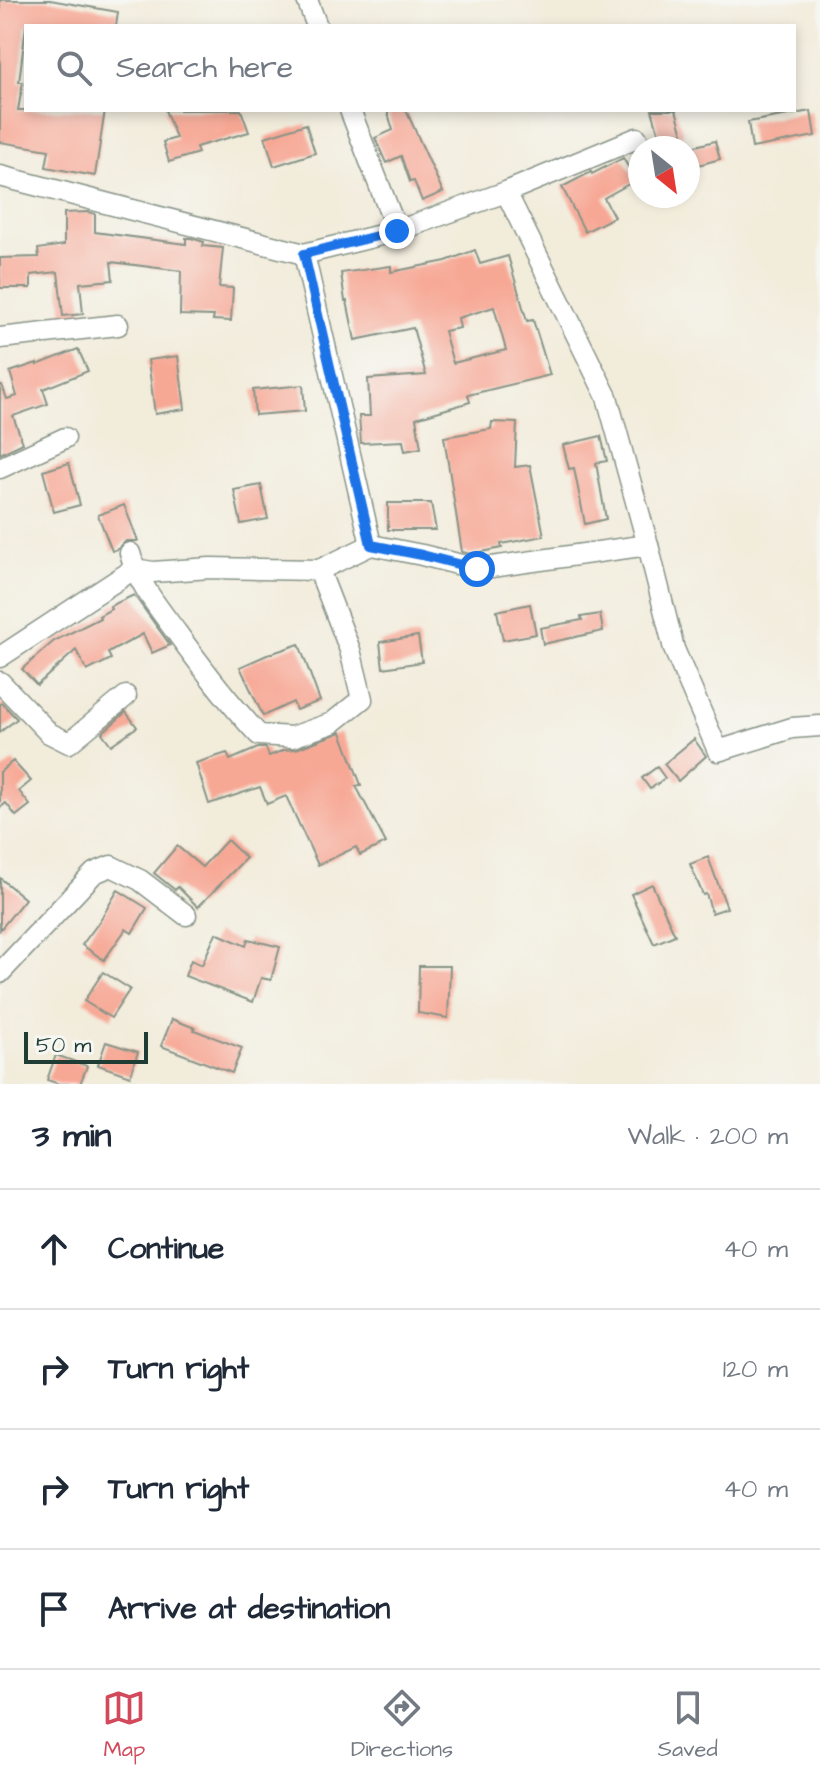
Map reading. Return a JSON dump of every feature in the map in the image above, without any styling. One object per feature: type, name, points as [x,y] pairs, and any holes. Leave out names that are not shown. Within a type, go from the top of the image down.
[{"type":"street","points":[[307,0],[316,24]]},
{"type":"street","points":[[351,112],[397,231]]},
{"type":"street","points":[[0,176],[304,254],[397,231],[506,192],[628,142]]},
{"type":"street","points":[[506,192],[607,397],[674,649],[718,751],[792,728],[820,726]]},
{"type":"street","points":[[304,254],[371,545]]},
{"type":"street","points":[[0,338],[118,325]]},
{"type":"street","points":[[0,468],[65,438]]},
{"type":"street","points":[[132,561],[153,572],[210,568],[319,570],[371,545],[477,569],[648,545]]},
{"type":"street","points":[[132,561],[165,617],[215,685],[259,735],[292,737],[332,723],[362,699],[350,650],[319,570]]},
{"type":"street","points":[[0,657],[132,561]]},
{"type":"street","points":[[0,682],[49,733],[69,743],[126,696]]},
{"type":"street","points":[[0,973],[94,873],[111,866],[140,880],[186,915]]},
{"type":"building","points":[[0,0],[50,0],[118,12],[116,24],[24,24],[19,82],[23,82],[18,110],[105,112],[95,176],[46,167],[49,150],[0,142]]},
{"type":"building","points":[[811,111],[815,136],[752,148],[748,122]]},
{"type":"building","points":[[166,112],[242,112],[249,132],[196,147],[198,153],[169,162],[163,142],[176,138]]},
{"type":"building","points":[[388,112],[407,112],[443,192],[422,201],[414,181],[410,182],[401,156],[386,163],[375,138],[393,130]]},
{"type":"building","points":[[653,112],[677,112],[683,134],[660,136]]},
{"type":"building","points":[[306,124],[315,153],[274,166],[265,137]]},
{"type":"building","points":[[715,141],[720,159],[700,165],[700,145]]},
{"type":"building","points":[[623,158],[628,166],[628,184],[604,198],[614,217],[585,232],[562,187]]},
{"type":"building","points":[[64,213],[95,214],[95,232],[186,244],[186,238],[191,238],[204,242],[203,246],[223,248],[219,287],[233,288],[231,321],[213,320],[214,316],[180,315],[181,271],[111,262],[113,280],[80,283],[83,314],[63,316],[58,272],[31,275],[31,288],[0,288],[0,258],[39,257],[38,249],[64,245]]},
{"type":"building","points":[[475,250],[480,264],[508,256],[527,321],[533,320],[550,375],[468,395],[470,402],[416,418],[421,448],[405,451],[403,441],[361,443],[359,416],[370,416],[368,379],[426,375],[413,328],[355,340],[341,273],[391,266],[391,272],[446,261]],"holes":[[[494,307],[506,350],[453,363],[444,331],[460,328],[458,318]]]},
{"type":"building","points":[[78,349],[88,371],[43,389],[48,404],[13,416],[23,443],[0,454],[0,385],[7,399],[17,396],[10,372]]},
{"type":"building","points":[[178,356],[185,409],[155,414],[148,360]]},
{"type":"building","points":[[303,385],[305,411],[255,415],[253,390]]},
{"type":"building","points":[[492,422],[517,423],[515,467],[530,465],[544,536],[501,544],[502,548],[471,554],[462,552],[444,437],[491,429]]},
{"type":"building","points":[[601,436],[607,461],[596,463],[606,519],[585,524],[574,468],[569,469],[563,445]]},
{"type":"building","points":[[69,463],[80,505],[54,512],[43,471]]},
{"type":"building","points":[[261,485],[268,519],[241,524],[234,490]]},
{"type":"building","points":[[388,503],[431,503],[436,530],[388,530]]},
{"type":"building","points":[[124,505],[138,541],[126,541],[112,551],[98,515]]},
{"type":"building","points":[[134,595],[170,645],[152,653],[143,634],[108,653],[111,659],[87,671],[76,650],[37,685],[22,669],[54,641],[100,618],[111,609],[110,606]]},
{"type":"building","points":[[530,604],[536,634],[503,640],[497,611]]},
{"type":"building","points":[[600,614],[603,631],[543,644],[540,628]]},
{"type":"building","points":[[418,636],[422,662],[383,668],[380,642]]},
{"type":"building","points":[[299,644],[320,701],[296,710],[293,702],[263,716],[240,667]]},
{"type":"building","points":[[0,704],[17,719],[0,732]]},
{"type":"building","points":[[126,712],[137,727],[111,745],[102,733]]},
{"type":"building","points":[[341,732],[361,785],[356,786],[386,843],[360,855],[356,847],[318,865],[286,796],[267,804],[260,787],[209,804],[196,763],[227,753],[230,760],[258,748],[266,748],[269,756]]},
{"type":"building","points":[[694,739],[706,756],[678,781],[664,764]]},
{"type":"building","points":[[13,761],[31,781],[19,791],[30,805],[16,816],[6,803],[0,808],[0,772]]},
{"type":"building","points":[[657,767],[665,778],[650,789],[642,778]]},
{"type":"building","points":[[227,840],[246,858],[198,907],[178,887],[175,890],[154,873],[177,846],[202,867]]},
{"type":"building","points":[[708,857],[727,908],[712,913],[690,864]]},
{"type":"building","points":[[0,878],[25,899],[0,930]]},
{"type":"building","points":[[652,884],[675,935],[654,944],[631,894]]},
{"type":"building","points":[[118,890],[147,908],[132,933],[126,929],[104,960],[82,945]]},
{"type":"building","points":[[216,933],[246,946],[248,939],[280,947],[271,980],[261,978],[253,1002],[185,976],[191,960],[202,965]]},
{"type":"building","points":[[419,966],[450,966],[448,1018],[418,1013]]},
{"type":"building","points":[[103,972],[130,989],[111,1018],[84,1001]]},
{"type":"building","points":[[172,1019],[242,1048],[232,1073],[161,1046]]},
{"type":"building","points":[[106,1042],[138,1052],[130,1076],[98,1065]]},
{"type":"building","points":[[56,1055],[87,1066],[80,1084],[59,1084],[47,1080]]},
{"type":"route","points":[[397,231],[304,254],[371,545],[477,569]]}]
